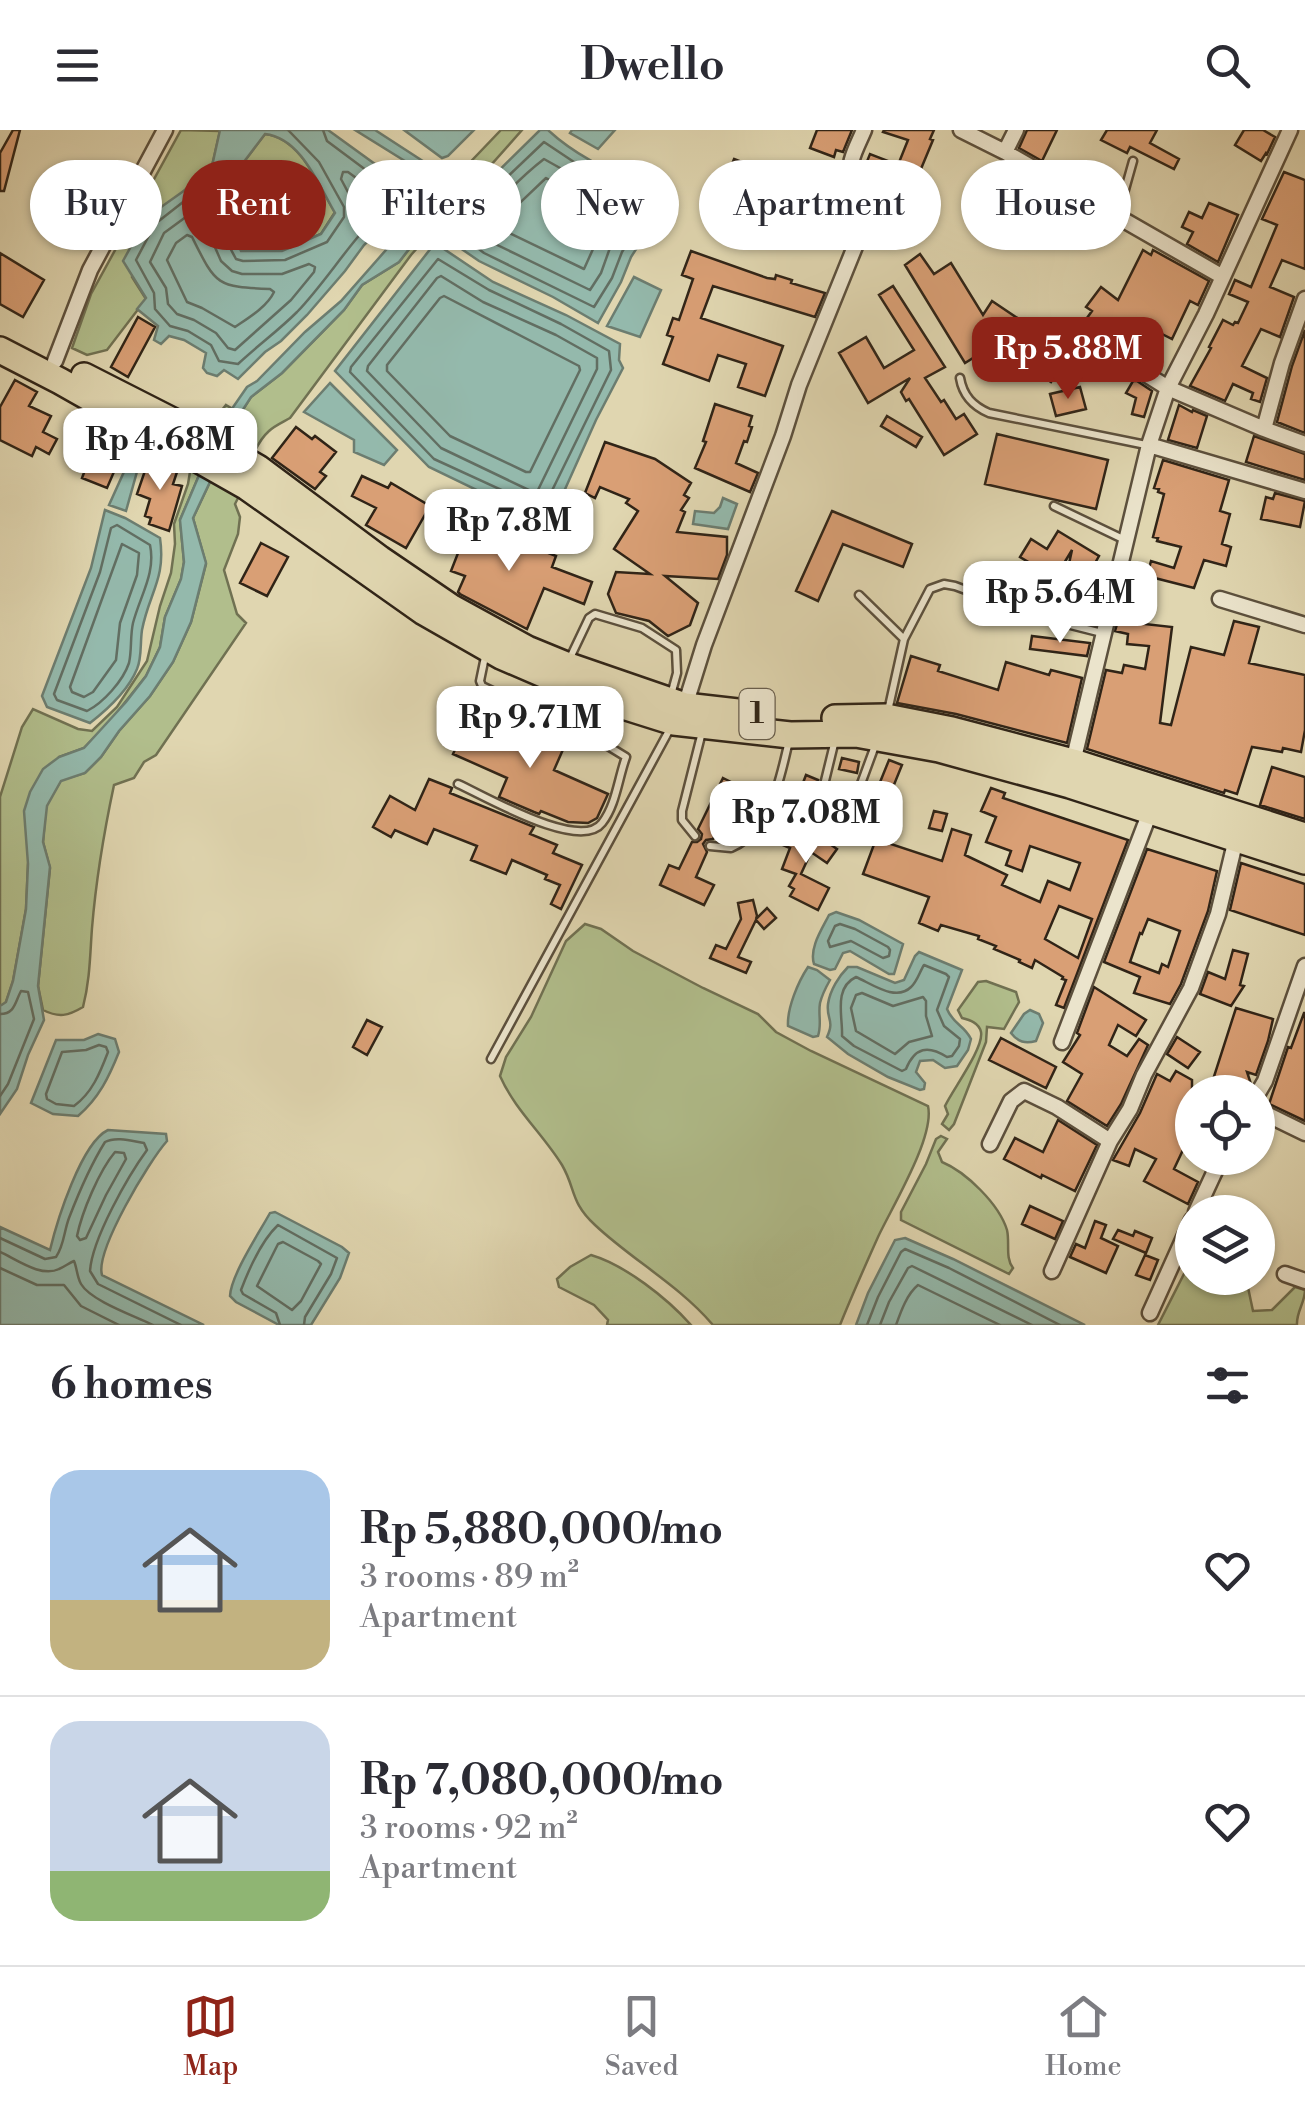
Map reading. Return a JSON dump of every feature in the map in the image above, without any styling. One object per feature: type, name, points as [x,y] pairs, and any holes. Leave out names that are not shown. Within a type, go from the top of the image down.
[{"type":"highway","name":"1","points":[[0,332],[252,478],[376,567],[527,649],[601,698],[836,735],[882,727],[1305,861]]},
{"type":"highway","name":"1","points":[[0,350],[195,444]]},
{"type":"highway","name":"1","points":[[376,567],[424,612],[500,656],[563,674]]},
{"type":"highway","name":"1","points":[[676,710],[703,726],[952,730],[1073,762],[1305,836]]},
{"type":"street","points":[[55,361],[90,270],[165,130]]},
{"type":"street","points":[[676,710],[704,646],[799,385],[868,212],[868,204],[850,173],[864,130]]},
{"type":"street","points":[[960,130],[1019,160]]},
{"type":"street","points":[[1005,152],[1016,130]]},
{"type":"street","points":[[1073,762],[1149,446],[1168,388],[1290,130]]},
{"type":"street","points":[[1131,224],[1224,276]]},
{"type":"street","points":[[1264,429],[1305,299]]},
{"type":"street","points":[[1096,343],[1168,388],[1305,444]]},
{"type":"street","points":[[1149,446],[1305,491]]},
{"type":"street","points":[[1220,599],[1305,625]]},
{"type":"street","points":[[1062,1042],[1150,812]]},
{"type":"street","points":[[1052,1271],[1110,1141],[1191,988],[1218,914],[1236,839]]},
{"type":"street","points":[[1267,1075],[1305,966]]},
{"type":"street","points":[[990,1144],[1011,1101],[1024,1091],[1110,1141]]},
{"type":"street","points":[[1275,1118],[1305,1133]]},
{"type":"street","points":[[1150,1313],[1175,1258]]},
{"type":"street","points":[[1286,1274],[1305,1281]]},
{"type":"lane","points":[[1131,167],[1133,160]]},
{"type":"lane","points":[[960,378],[968,399],[989,413],[1149,446]]},
{"type":"lane","points":[[1054,506],[1126,541]]},
{"type":"lane","points":[[836,735],[823,789],[830,800],[846,805],[855,800],[882,727],[904,639],[930,589],[944,584],[956,586],[1039,617],[1104,634]]},
{"type":"lane","points":[[860,595],[904,639]]},
{"type":"lane","points":[[492,1059],[676,710],[678,653],[674,646],[642,628],[599,614],[592,616],[563,674]]},
{"type":"lane","points":[[458,784],[556,828],[584,833],[600,827],[606,818],[626,758],[482,686],[486,647]]},
{"type":"lane","points":[[695,836],[682,820],[682,810],[703,726]]},
{"type":"lane","points":[[710,846],[730,848],[760,828],[792,727]]},
{"type":"green space","points":[[181,130],[220,131],[213,160],[182,160],[182,195],[162,228],[162,165]]},
{"type":"green space","points":[[501,130],[522,130],[495,160],[472,160]]},
{"type":"green space","points":[[265,134],[289,144],[303,160],[245,160]]},
{"type":"green space","points":[[326,196],[335,212],[326,226]]},
{"type":"green space","points":[[115,250],[148,250],[132,277],[146,299],[107,350],[87,355],[72,348],[91,294]]},
{"type":"green space","points":[[408,250],[415,250],[290,418],[271,429],[257,447],[235,504],[240,517],[238,534],[224,570],[237,614],[246,623],[156,755],[144,762],[134,778],[114,785],[98,874],[83,1007],[63,1015],[43,1010],[38,986],[50,868],[43,842],[46,806],[61,780],[85,773],[101,757],[173,662],[191,622],[206,564],[193,518],[231,428],[251,397],[282,373],[344,310],[362,285],[399,262]]},
{"type":"green space","points":[[226,405],[231,408],[180,520],[184,562],[165,617],[160,647],[146,676],[107,725],[84,748],[59,757],[28,864],[26,909],[6,1002],[0,1076],[0,797],[22,727],[33,709],[78,729],[92,731],[117,707],[147,661],[171,573],[174,524],[191,466]]},
{"type":"green space","points":[[585,924],[758,1014],[776,1032],[811,1051],[928,1106],[919,1153],[840,1325],[713,1325],[685,1297],[609,1238],[581,1209],[562,1165],[513,1100],[500,1076],[566,941]]},
{"type":"green space","points":[[986,981],[1016,992],[1019,1002],[1004,1029],[987,1027],[986,1042],[949,1130],[942,1124],[948,1114],[945,1106],[981,1039],[978,1026],[962,1018],[958,1010],[978,982]]},
{"type":"green space","points":[[936,1139],[947,1139],[938,1152],[942,1162],[981,1190],[1003,1220],[1013,1268],[1009,1274],[901,1220],[901,1212]]},
{"type":"green space","points":[[591,1255],[618,1266],[645,1284],[691,1325],[607,1325],[608,1320],[594,1305],[559,1287],[557,1279]]},
{"type":"green space","points":[[1295,1287],[1305,1290],[1297,1325],[1158,1325],[1175,1292],[1175,1295],[1250,1295],[1253,1311],[1272,1310]]},
{"type":"water","points":[[220,130],[328,130],[369,160],[346,160],[346,250],[360,250],[307,315],[238,379],[224,370],[217,376],[207,373],[203,368],[206,353],[184,340],[169,336],[161,344],[154,340],[158,326],[137,309],[146,298],[123,261],[129,250],[162,250],[162,206],[182,192],[182,250],[326,250],[326,226],[335,213],[326,197],[326,160],[304,160],[289,144],[265,134],[245,160],[213,160]]},
{"type":"water","points":[[355,130],[375,130],[421,160],[403,160]]},
{"type":"water","points":[[404,130],[474,130],[442,158]]},
{"type":"water","points":[[540,130],[548,130],[590,160],[541,160],[541,250],[636,250],[598,323],[463,250],[521,250],[521,160],[510,160]]},
{"type":"water","points":[[615,130],[598,149],[570,133]]},
{"type":"water","points":[[386,250],[408,250],[399,262],[362,285],[344,310],[282,373],[251,397],[231,428],[193,518],[206,563],[191,622],[173,662],[101,757],[85,773],[61,781],[47,806],[43,842],[50,867],[38,986],[44,1020],[17,1089],[0,1114],[0,1006],[6,1002],[13,981],[26,909],[24,811],[30,792],[43,769],[59,757],[84,748],[146,676],[160,647],[165,617],[181,579],[184,562],[180,520],[220,426],[247,387],[341,301]]},
{"type":"water","points":[[430,250],[445,250],[493,282],[620,344],[623,368],[549,525],[429,467],[335,371]]},
{"type":"water","points":[[634,277],[661,290],[640,337],[607,326]]},
{"type":"water","points":[[330,383],[397,450],[384,465],[354,452],[354,440],[304,412]]},
{"type":"water","points":[[128,463],[138,468],[126,511],[109,505]]},
{"type":"water","points":[[723,498],[737,504],[728,529],[693,524],[695,511],[714,513]]},
{"type":"water","points":[[105,510],[160,538],[161,564],[142,630],[137,669],[123,692],[90,723],[47,707],[42,696],[91,568]]},
{"type":"water","points":[[836,912],[903,944],[894,974],[850,951],[843,953],[835,969],[814,964],[817,939],[829,915]]},
{"type":"water","points":[[919,952],[962,970],[947,1009],[971,1039],[957,1066],[945,1068],[933,1060],[920,1061],[916,1072],[925,1083],[920,1090],[888,1077],[827,1037],[829,999],[848,967],[895,983],[904,980]]},
{"type":"water","points":[[808,967],[830,980],[820,1003],[818,1036],[813,1037],[788,1026],[794,995]]},
{"type":"water","points":[[1030,1010],[1039,1014],[1043,1023],[1036,1041],[1025,1042],[1011,1033]]},
{"type":"water","points":[[98,1034],[115,1039],[119,1052],[92,1102],[78,1116],[53,1114],[31,1103],[56,1040],[84,1040]]},
{"type":"water","points":[[108,1130],[166,1134],[167,1141],[115,1227],[102,1263],[102,1275],[204,1325],[0,1325],[0,1227],[50,1250],[80,1166]]},
{"type":"water","points":[[275,1212],[349,1253],[340,1278],[311,1325],[279,1325],[230,1296],[246,1254],[270,1213]]},
{"type":"water","points":[[905,1238],[1085,1325],[856,1325],[895,1240]]},
{"type":"building","points":[[13,130],[20,130],[4,191],[0,191],[0,153]]},
{"type":"building","points":[[817,130],[852,130],[843,152],[836,150],[834,157],[810,148]]},
{"type":"building","points":[[934,130],[925,160],[900,160],[908,140],[883,132]]},
{"type":"building","points":[[1027,130],[1057,130],[1042,160],[1019,148]]},
{"type":"building","points":[[1107,130],[1157,130],[1150,143],[1179,159],[1174,169],[1130,147],[1127,153],[1101,140]]},
{"type":"building","points":[[1244,130],[1263,130],[1275,137],[1261,161],[1235,145]]},
{"type":"building","points":[[1284,172],[1305,180],[1305,269],[1282,260],[1270,287],[1294,297],[1280,337],[1261,329],[1242,366],[1267,378],[1260,402],[1251,399],[1253,393],[1233,384],[1225,401],[1190,386],[1223,320],[1238,323],[1248,302],[1229,294],[1235,280],[1251,287],[1277,225],[1262,219]]},
{"type":"building","points":[[1209,203],[1238,215],[1218,262],[1187,244],[1193,232],[1182,227],[1189,212],[1202,218]]},
{"type":"building","points":[[1143,250],[1151,255],[1153,250],[1209,281],[1198,305],[1190,301],[1172,339],[1162,334],[1143,360],[1105,333],[1092,333],[1086,342],[1092,353],[1087,362],[1071,352],[1051,382],[1037,373],[1048,356],[1021,338],[1014,365],[999,361],[1005,338],[965,363],[905,265],[920,254],[934,274],[951,263],[983,315],[992,301],[1059,346],[1072,325],[1079,329],[1092,311],[1086,307],[1101,287],[1118,300]]},
{"type":"building","points":[[691,251],[767,278],[775,279],[776,275],[825,293],[815,317],[713,286],[701,318],[783,346],[765,396],[738,387],[746,364],[718,355],[709,381],[663,364],[673,337],[667,335],[673,318],[679,320],[693,279],[682,275]]},
{"type":"building","points":[[0,253],[44,280],[23,317],[0,304]]},
{"type":"building","points":[[893,286],[945,367],[925,378],[956,419],[964,414],[977,434],[944,455],[901,392],[910,378],[868,403],[839,353],[866,337],[884,368],[914,350],[879,295]]},
{"type":"building","points":[[138,317],[155,327],[128,377],[111,367]]},
{"type":"building","points":[[1305,330],[1305,433],[1277,422]]},
{"type":"building","points":[[15,380],[37,392],[29,406],[51,416],[43,432],[57,439],[49,454],[36,447],[32,456],[0,440],[0,407]]},
{"type":"building","points":[[1133,381],[1152,391],[1144,417],[1132,414],[1136,398],[1126,393]]},
{"type":"building","points":[[1080,387],[1086,409],[1056,416],[1050,394]]},
{"type":"building","points":[[715,404],[752,416],[747,442],[744,441],[736,463],[758,473],[750,492],[695,468]]},
{"type":"building","points":[[1179,405],[1207,416],[1197,448],[1168,440]]},
{"type":"building","points":[[887,416],[922,437],[916,447],[881,426]]},
{"type":"building","points":[[296,427],[336,452],[320,472],[326,476],[315,489],[272,458]]},
{"type":"building","points":[[99,433],[126,444],[107,488],[82,478]]},
{"type":"building","points":[[997,434],[1108,460],[1096,509],[985,484]]},
{"type":"building","points":[[1254,436],[1305,454],[1305,480],[1246,462]]},
{"type":"building","points":[[605,442],[655,459],[691,483],[684,495],[689,498],[681,510],[685,512],[677,532],[727,537],[727,555],[718,579],[665,576],[698,603],[690,625],[668,636],[649,621],[616,613],[608,594],[616,572],[650,574],[614,549],[638,511],[626,503],[629,499],[600,487],[595,498],[585,493]]},
{"type":"building","points":[[150,456],[163,460],[161,467],[177,472],[173,484],[182,486],[169,531],[149,524],[151,518],[145,516],[150,499],[137,494]]},
{"type":"building","points":[[1163,460],[1229,480],[1220,511],[1230,514],[1222,544],[1231,547],[1226,566],[1204,560],[1194,588],[1147,576],[1151,561],[1174,568],[1181,547],[1153,537],[1164,494],[1154,488]]},
{"type":"building","points":[[362,476],[388,488],[391,483],[430,506],[406,548],[366,525],[376,508],[352,496]]},
{"type":"building","points":[[1275,493],[1305,501],[1300,527],[1261,519],[1266,497],[1273,499]]},
{"type":"building","points":[[832,511],[912,544],[903,567],[843,544],[818,601],[796,591]]},
{"type":"building","points":[[454,523],[480,532],[483,527],[556,556],[552,567],[592,582],[584,604],[544,588],[527,629],[460,594],[465,576],[451,571],[460,548],[447,543]]},
{"type":"building","points":[[1058,531],[1099,556],[1090,572],[1078,565],[1067,583],[1072,550],[1040,603],[1020,592],[1035,566],[1020,557],[1031,539],[1047,549]]},
{"type":"building","points":[[261,543],[288,557],[267,596],[240,583]]},
{"type":"building","points":[[1060,602],[1096,610],[1093,624],[1057,615]]},
{"type":"building","points":[[1118,621],[1172,627],[1160,723],[1171,725],[1191,647],[1224,655],[1234,621],[1259,627],[1249,663],[1305,675],[1301,752],[1252,747],[1237,794],[1087,749],[1106,670],[1122,673],[1124,665],[1145,669],[1149,646],[1127,644],[1128,634],[1115,631]]},
{"type":"building","points":[[1032,636],[1090,643],[1087,656],[1030,649]]},
{"type":"building","points":[[911,656],[940,665],[938,671],[998,690],[1006,662],[1049,675],[1051,670],[1082,678],[1067,743],[897,703]]},
{"type":"building","points":[[471,714],[526,738],[529,729],[565,745],[554,770],[608,794],[597,818],[588,823],[568,822],[499,797],[507,778],[453,754]]},
{"type":"building","points":[[842,758],[859,762],[857,773],[839,769]]},
{"type":"building","points":[[889,760],[902,765],[887,802],[874,797]]},
{"type":"building","points":[[1272,767],[1305,777],[1305,819],[1260,805]]},
{"type":"building","points":[[806,775],[818,780],[809,800],[798,796]]},
{"type":"building","points":[[723,778],[739,786],[713,839],[703,844],[707,852],[696,877],[714,885],[704,905],[660,885],[669,865],[679,869],[692,842],[701,839],[698,829]]},
{"type":"building","points":[[429,779],[452,788],[450,793],[534,827],[530,834],[557,845],[553,853],[582,865],[561,909],[551,904],[560,885],[545,879],[547,875],[512,860],[506,874],[471,860],[477,846],[434,829],[427,844],[395,830],[391,837],[373,827],[390,796],[415,810]]},
{"type":"building","points":[[991,788],[1005,793],[1003,798],[1128,840],[1064,1008],[1056,1005],[1066,980],[1063,977],[1035,960],[1032,968],[1019,962],[978,939],[979,936],[941,925],[938,931],[919,923],[929,897],[863,874],[876,839],[942,861],[952,829],[971,835],[965,855],[1007,875],[1002,885],[1040,902],[1048,881],[1070,890],[1080,863],[1030,846],[1022,871],[1006,865],[1011,851],[986,842],[996,817],[981,811]],"holes":[[[1059,906],[1092,919],[1078,958],[1045,939]]]},
{"type":"building","points":[[934,811],[947,814],[942,831],[929,828]]},
{"type":"building","points":[[792,826],[837,849],[827,863],[811,852],[801,874],[829,888],[818,910],[790,896],[794,889],[789,886],[796,874],[782,869],[790,848],[783,845]]},
{"type":"building","points":[[1147,849],[1217,871],[1208,911],[1170,1004],[1134,993],[1140,977],[1104,962]],"holes":[[[1148,919],[1180,931],[1168,967],[1162,964],[1159,973],[1130,962]]]},
{"type":"building","points":[[1241,863],[1305,884],[1305,935],[1230,910]]},
{"type":"building","points":[[753,900],[756,919],[767,908],[776,918],[764,929],[756,920],[738,957],[751,962],[746,973],[710,958],[716,945],[726,949],[741,919],[738,903]]},
{"type":"building","points":[[1233,950],[1248,954],[1240,985],[1244,986],[1231,1006],[1200,994],[1208,972],[1225,979]]},
{"type":"building","points":[[1094,987],[1146,1020],[1136,1036],[1118,1025],[1109,1045],[1127,1056],[1139,1039],[1148,1045],[1107,1126],[1067,1101],[1082,1074],[1063,1062],[1080,1035],[1077,1033]]},
{"type":"building","points":[[1236,1008],[1273,1019],[1256,1075],[1214,1075]]},
{"type":"building","points":[[1305,1013],[1305,1121],[1275,1107],[1275,1086],[1288,1047],[1291,1048]]},
{"type":"building","points":[[367,1020],[382,1027],[367,1055],[353,1047]]},
{"type":"building","points":[[1177,1037],[1200,1052],[1188,1068],[1167,1054]]},
{"type":"building","points":[[1001,1038],[1056,1067],[1046,1088],[989,1060]]},
{"type":"building","points":[[1176,1071],[1183,1075],[1175,1075],[1175,1175],[1198,1182],[1192,1195],[1175,1197],[1144,1181],[1156,1159],[1135,1149],[1129,1166],[1113,1160],[1157,1074],[1170,1081]]},
{"type":"building","points":[[1058,1120],[1097,1145],[1075,1191],[1004,1159],[1015,1138],[1043,1152]]},
{"type":"building","points":[[1030,1206],[1063,1221],[1055,1239],[1022,1224]]},
{"type":"building","points":[[1095,1221],[1106,1225],[1101,1238],[1118,1246],[1106,1273],[1070,1257],[1076,1244],[1085,1248]]},
{"type":"building","points":[[1118,1230],[1152,1238],[1146,1253],[1113,1239]]},
{"type":"building","points":[[1145,1255],[1158,1260],[1150,1280],[1136,1275]]}]
